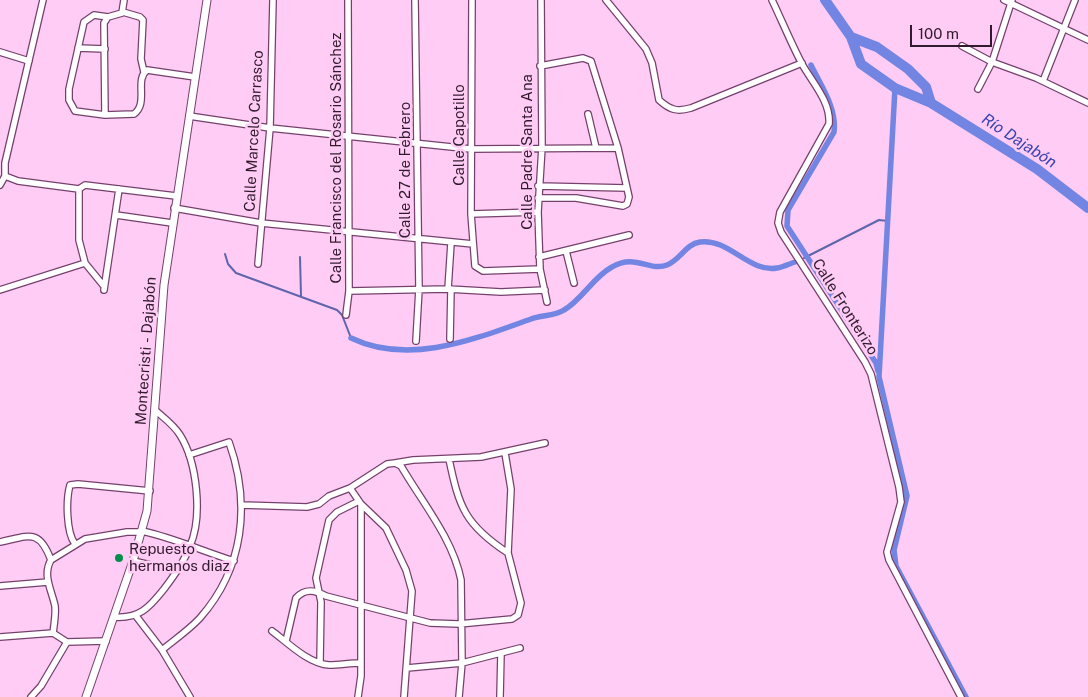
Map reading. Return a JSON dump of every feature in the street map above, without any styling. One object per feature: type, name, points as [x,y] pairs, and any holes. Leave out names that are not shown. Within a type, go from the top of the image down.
[{"type":"main road","name":"Montecristi - Dajabón","points":[[86,697],[133,561],[142,532],[150,491],[160,321],[174,208],[207,0]]},
{"type":"street","points":[[0,185],[5,176],[5,163],[43,0]]},
{"type":"street","points":[[123,12],[124,0]]},
{"type":"street","name":"Calle Marcelo Carrasco","points":[[258,264],[270,128],[273,0]]},
{"type":"street","name":"Calle Francisco del Rosario Sánchez","points":[[346,315],[348,291],[348,0]]},
{"type":"street","name":"Calle 27 de Febrero","points":[[416,0],[419,288],[416,341]]},
{"type":"street","name":"Calle Capotillo","points":[[472,0],[471,214],[475,266],[483,271],[540,269]]},
{"type":"street","name":"Calle Padre Santa Ana","points":[[541,0],[542,148],[538,186],[538,212],[540,269],[547,302]]},
{"type":"street","points":[[606,0],[646,49],[652,63],[658,100],[670,109],[680,111],[691,108],[802,63]]},
{"type":"street","name":"Calle Fronterizo","points":[[772,0],[802,63],[825,102],[830,116],[829,124],[796,185],[785,201],[778,223],[781,232],[871,374],[901,502],[887,552],[888,560],[961,697]]},
{"type":"street","points":[[1004,0],[1012,2],[1088,40]]},
{"type":"street","points":[[1042,81],[1075,0]]},
{"type":"street","points":[[978,89],[992,62],[1012,2]]},
{"type":"street","points":[[123,12],[143,20],[141,59],[144,72],[140,110],[134,114],[105,115],[75,111],[71,108],[70,89],[84,22],[89,17],[99,15],[108,17],[123,12]]},
{"type":"street","points":[[105,115],[104,23],[108,17]]},
{"type":"street","points":[[962,46],[992,62],[1042,81],[1088,103]]},
{"type":"street","points":[[78,48],[105,49]]},
{"type":"street","points":[[0,52],[29,60]]},
{"type":"street","points":[[538,198],[576,198],[623,206],[628,202],[627,188],[618,148],[591,61],[583,58],[540,66]]},
{"type":"street","points":[[144,72],[150,70],[195,77]]},
{"type":"street","points":[[588,114],[596,148]]},
{"type":"street","points":[[189,116],[270,128],[471,149],[618,148]]},
{"type":"street","points":[[5,176],[18,181],[79,189],[85,185],[176,196]]},
{"type":"street","points":[[538,186],[627,188]]},
{"type":"street","points":[[79,189],[79,240],[85,263],[104,288],[119,189]]},
{"type":"street","points":[[174,208],[261,223],[473,244]]},
{"type":"street","points":[[471,214],[538,212]]},
{"type":"street","points":[[116,215],[172,223]]},
{"type":"street","points":[[539,257],[628,235]]},
{"type":"street","points":[[450,339],[451,243]]},
{"type":"street","points":[[566,251],[574,282]]},
{"type":"street","points":[[0,290],[85,263]]},
{"type":"street","points":[[348,291],[419,288],[501,292],[545,290]]},
{"type":"street","points":[[114,617],[128,618],[136,616],[159,596],[177,571],[191,545],[197,513],[197,491],[189,455],[180,435],[155,410]]},
{"type":"street","points":[[162,650],[199,619],[216,596],[234,561],[243,516],[236,460],[229,442],[189,455]]},
{"type":"street","points":[[241,505],[306,507],[318,504],[329,496],[350,488],[388,464],[413,460],[450,459],[505,453],[545,443]]},
{"type":"street","points":[[286,642],[296,598],[301,592],[317,591],[326,596],[430,624],[459,624],[512,618],[518,615],[521,603],[508,553],[511,488],[505,453]]},
{"type":"street","points":[[450,459],[456,491],[470,519],[479,532],[508,553]]},
{"type":"street","points":[[395,463],[401,466],[448,544],[458,568],[462,663],[459,697]]},
{"type":"street","points":[[75,544],[72,540],[69,523],[68,491],[70,486],[78,484],[150,491]]},
{"type":"street","points":[[350,488],[360,502],[386,528],[406,570],[412,591],[404,697]]},
{"type":"street","points":[[320,662],[321,602],[317,591],[316,578],[329,520],[337,512],[360,502]]},
{"type":"street","points":[[358,697],[361,663],[360,502]]},
{"type":"street","points":[[53,634],[54,604],[49,593],[48,565],[51,560],[85,539],[127,532],[142,532],[172,538],[191,545],[200,551],[234,561]]},
{"type":"street","points":[[0,542],[24,537],[40,538],[51,560]]},
{"type":"street","points":[[133,561],[177,571]]},
{"type":"street","points":[[0,586],[48,582]]},
{"type":"street","points":[[136,616],[162,650],[190,697]]},
{"type":"street","points":[[272,631],[305,655],[328,665],[361,663]]},
{"type":"street","points":[[0,635],[53,634],[67,642],[106,641]]},
{"type":"street","points":[[31,697],[41,686],[67,642]]},
{"type":"street","points":[[407,668],[462,663],[520,648]]},
{"type":"street","points":[[500,697],[501,653]]},
{"type":"waterway","name":"Río Dajabón","points":[[825,0],[851,37],[861,64],[895,88],[931,103],[1037,169],[1088,208]]},
{"type":"waterway","name":"Río Dajabón","points":[[851,37],[877,47],[908,69],[926,87],[931,103]]},
{"type":"waterway","points":[[811,65],[831,106],[834,132],[788,210],[787,226],[876,363],[878,371]]},
{"type":"waterway","points":[[895,88],[879,377],[907,496],[894,550],[896,566],[966,697]]},
{"type":"waterway","points":[[804,258],[879,220],[888,221]]},
{"type":"waterway","points":[[351,338],[373,346],[396,350],[419,350],[465,341],[535,318],[560,312],[570,306],[605,271],[620,263],[635,262],[661,267],[672,263],[691,246],[700,242],[720,245],[748,261],[767,268],[779,268],[795,262]]},
{"type":"waterway","points":[[225,254],[228,264],[236,273],[337,310],[342,315],[351,338]]},
{"type":"waterway","points":[[300,257],[301,296]]},
{"type":"place","name":"Repuesto hermanos diaz","points":[[119,558]]}]
